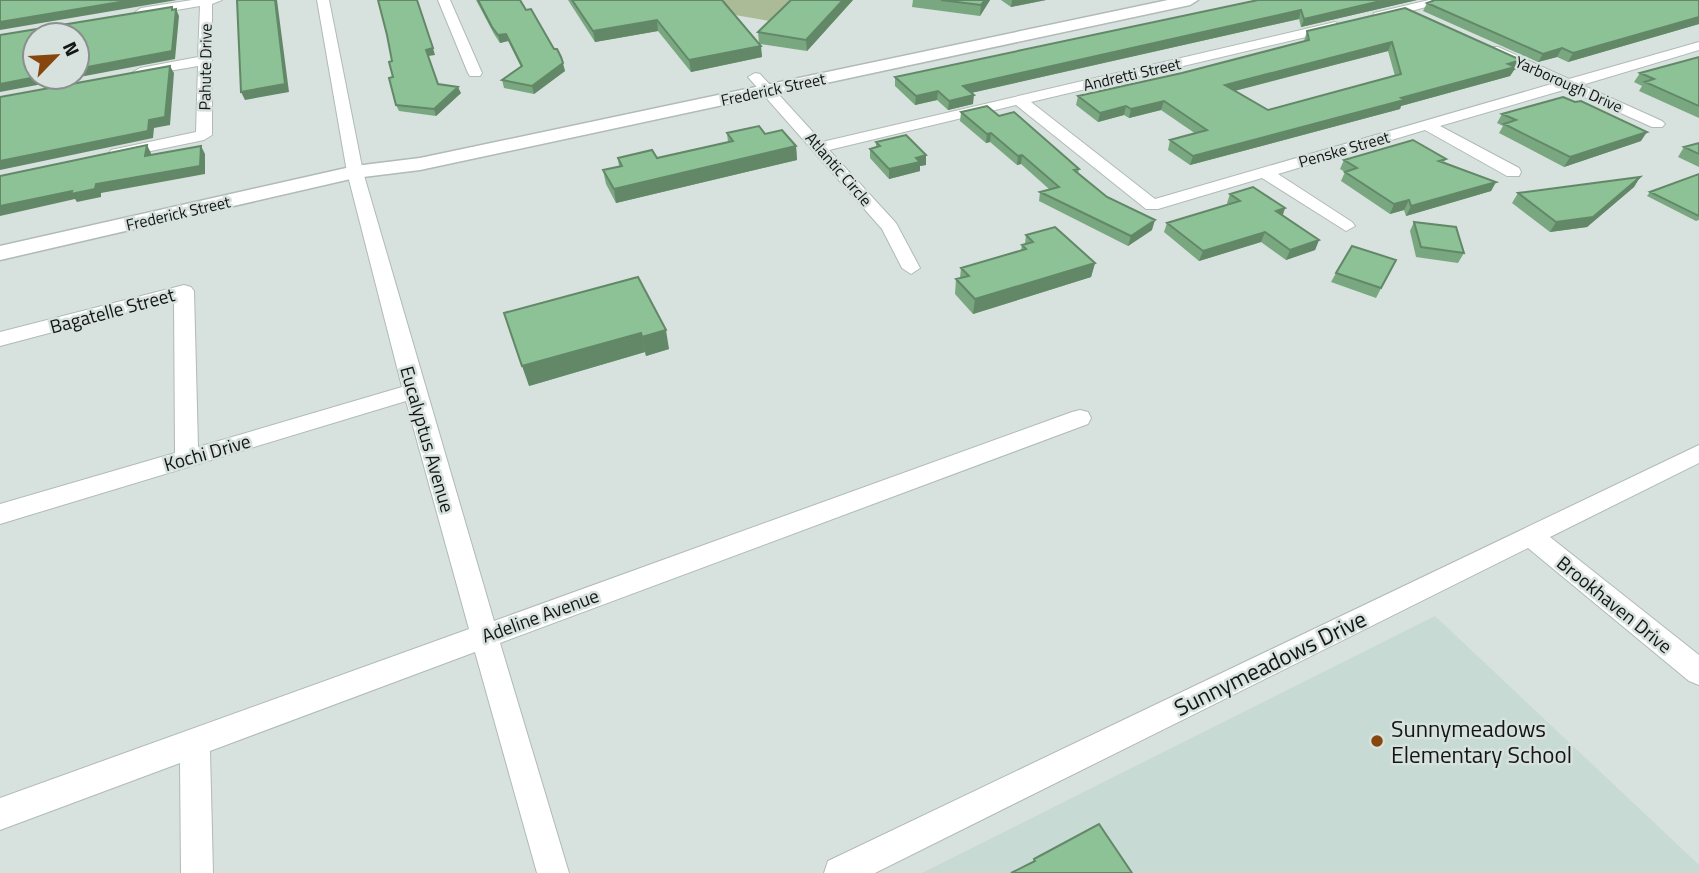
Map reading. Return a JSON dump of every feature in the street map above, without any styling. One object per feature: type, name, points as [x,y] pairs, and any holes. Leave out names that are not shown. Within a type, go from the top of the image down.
[{"type":"main road","name":"Frederick Street","points":[[0,253],[355,172],[420,163],[536,139],[906,46],[1131,0]]},
{"type":"main road","name":"Frederick Street","points":[[355,172],[415,150],[620,104],[838,75],[1190,0]]},
{"type":"main road","points":[[838,75],[850,66],[902,54],[907,50],[906,46]]},
{"type":"main road","points":[[536,139],[571,123],[618,113],[623,108],[620,104]]},
{"type":"street","name":"Eucalyptus Avenue","points":[[323,0],[355,172],[414,391],[553,873]]},
{"type":"street","points":[[444,0],[475,73]]},
{"type":"street","name":"Andretti Street","points":[[820,147],[1445,0]]},
{"type":"street","points":[[124,15],[209,1]]},
{"type":"street","name":"Pahute Drive","points":[[204,135],[209,1]]},
{"type":"street","points":[[1404,10],[1429,21]]},
{"type":"street","name":"Yarborough Drive","points":[[1480,44],[1657,124]]},
{"type":"street","name":"Penske Street","points":[[1019,100],[1152,205],[1697,48]]},
{"type":"street","points":[[123,75],[205,60]]},
{"type":"street","name":"Atlantic Circle","points":[[761,84],[890,227],[911,268]]},
{"type":"street","points":[[1427,125],[1513,172]]},
{"type":"street","points":[[95,158],[204,135]]},
{"type":"street","points":[[1265,172],[1346,226]]},
{"type":"street","name":"Bagatelle Street","points":[[0,339],[184,291],[187,458]]},
{"type":"street","name":"Kochi Drive","points":[[0,514],[414,391]]},
{"type":"street","name":"Adeline Avenue","points":[[0,814],[1080,418]]},
{"type":"street","name":"Sunnymeadows Drive","points":[[840,873],[1699,453]]},
{"type":"street","name":"Brookhaven Drive","points":[[1530,536],[1699,673]]},
{"type":"street","points":[[195,741],[197,873]]},
{"type":"shaded area","name":"Sunnymeadows Elementary School","points":[[1435,616],[1699,865],[1699,873],[922,873]]},
{"type":"green space","points":[[713,0],[798,0],[770,21],[729,14]]},
{"type":"building","points":[[0,0],[132,0],[0,22]]},
{"type":"building","points":[[237,0],[275,0],[285,84],[241,92]]},
{"type":"building","points":[[378,0],[417,0],[433,48],[426,50],[438,84],[458,87],[434,109],[396,105],[389,78],[393,77],[389,62],[392,61]]},
{"type":"building","points":[[478,0],[520,0],[526,10],[531,9],[563,63],[532,86],[502,80],[522,66],[506,34],[498,35]]},
{"type":"building","points":[[572,0],[722,0],[761,46],[689,60],[657,20],[593,31]]},
{"type":"building","points":[[791,0],[843,0],[806,40],[758,32]]},
{"type":"building","points":[[941,0],[985,0],[981,5]]},
{"type":"building","points":[[1258,0],[1385,0],[1304,19],[1301,10],[963,86],[974,95],[949,101],[938,91],[916,96],[895,77]]},
{"type":"building","points":[[1435,0],[1699,0],[1699,17],[1573,53],[1562,48],[1543,54],[1427,3]]},
{"type":"building","points":[[172,7],[172,10],[176,9],[172,51],[91,66],[91,21],[86,21]]},
{"type":"building","points":[[1405,8],[1521,60],[1508,64],[1515,67],[1401,98],[1404,100],[1193,156],[1170,140],[1207,130],[1164,101],[1100,113],[1078,96],[1182,73],[1309,40],[1307,31]],"holes":[[[1392,42],[1401,74],[1268,110],[1225,85]]]},
{"type":"building","points":[[21,32],[21,80],[0,84],[0,35]]},
{"type":"building","points":[[1699,57],[1699,106],[1645,82],[1654,79],[1640,73]]},
{"type":"building","points":[[170,66],[165,117],[149,120],[148,131],[0,161],[0,97],[33,91],[91,91],[91,80]]},
{"type":"building","points":[[1563,97],[1575,102],[1581,101],[1647,132],[1570,157],[1504,124],[1516,120],[1502,114]]},
{"type":"building","points":[[987,106],[999,116],[1014,112],[1079,169],[1074,170],[1107,197],[1155,220],[1131,236],[1040,192],[1059,187],[1022,155],[1018,156],[961,112]]},
{"type":"building","points":[[759,126],[765,134],[782,130],[796,146],[614,189],[603,170],[622,166],[618,158],[652,150],[657,158],[733,141],[727,133]]},
{"type":"building","points":[[906,135],[926,155],[916,158],[920,162],[889,169],[870,149],[880,146],[876,142]]},
{"type":"building","points":[[1413,140],[1446,159],[1439,161],[1496,182],[1411,206],[1409,200],[1394,204],[1345,172],[1357,168],[1344,160]]},
{"type":"building","points":[[1699,143],[1699,154],[1684,147]]},
{"type":"building","points":[[147,145],[145,156],[201,146],[200,166],[96,184],[95,189],[0,206],[0,176]]},
{"type":"building","points":[[1699,174],[1699,216],[1650,192]]},
{"type":"building","points":[[1640,177],[1593,217],[1556,222],[1518,193]]},
{"type":"building","points":[[1253,187],[1285,208],[1276,211],[1319,240],[1290,250],[1265,232],[1203,251],[1167,223],[1240,201],[1230,194]]},
{"type":"building","points":[[1414,222],[1456,227],[1464,253],[1421,247]]},
{"type":"building","points":[[1055,227],[1095,263],[975,299],[956,279],[969,276],[961,268],[1026,249],[1022,245],[1033,242],[1026,235]]},
{"type":"building","points":[[1352,246],[1396,260],[1381,288],[1336,273]]},
{"type":"building","points":[[638,277],[666,330],[642,337],[641,333],[522,366],[504,313]]},
{"type":"building","points":[[1099,824],[1132,873],[1011,873],[1035,861],[1034,859]]},
{"type":"place","name":"Sunnymeadows Elementary School","points":[[1377,741]]}]
